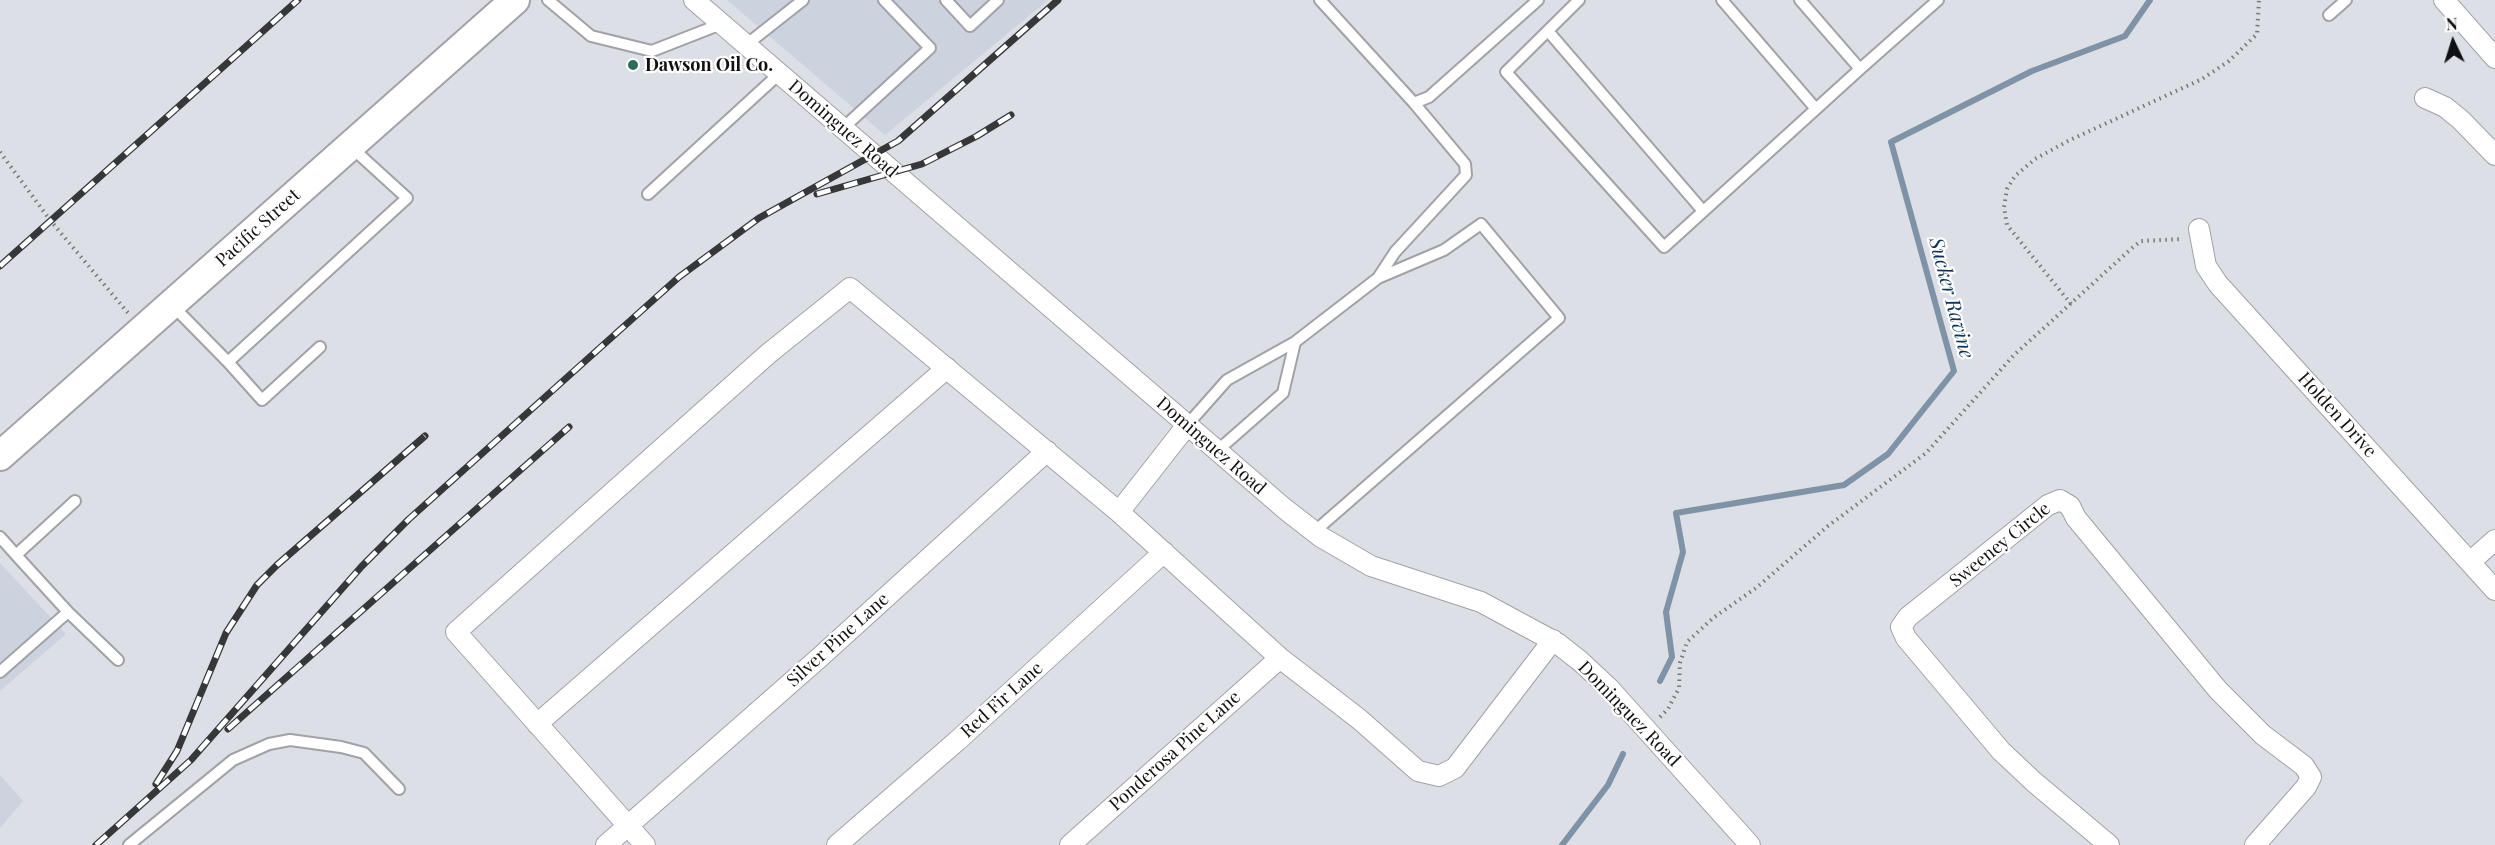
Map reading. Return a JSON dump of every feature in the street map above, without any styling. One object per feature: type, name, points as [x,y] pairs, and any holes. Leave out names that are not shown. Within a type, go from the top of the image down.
[{"type":"main road","name":"Pacific Street","points":[[0,456],[515,0]]},
{"type":"street","name":"Dominguez Road","points":[[694,0],[1314,532],[1371,566],[1481,602],[1553,640],[1609,688],[1750,845]]},
{"type":"street","points":[[2444,0],[2495,58]]},
{"type":"street","points":[[2425,98],[2445,107],[2461,120],[2495,155]]},
{"type":"street","name":"Holden Drive","points":[[2199,234],[2206,266],[2218,284],[2495,590]]},
{"type":"street","points":[[645,845],[456,632],[768,354],[850,288],[1119,512],[1280,658],[1359,719],[1418,771],[1439,776],[1455,768],[1553,640]]},
{"type":"street","points":[[537,724],[947,368]]},
{"type":"street","points":[[1119,512],[1188,424]]},
{"type":"street","name":"Silver Pine Lane","points":[[606,845],[819,658],[1047,451]]},
{"type":"street","name":"Sweeney Circle","points":[[2109,845],[2001,751],[1906,638],[1901,627],[1908,617],[2048,505],[2060,500],[2070,507],[2218,690],[2263,735],[2304,766],[2311,777],[2306,787],[2254,845]]},
{"type":"street","points":[[2470,562],[2495,540]]},
{"type":"street","name":"Red Fir Lane","points":[[837,845],[957,741],[1164,552]]},
{"type":"street","name":"Ponderosa Pine Lane","points":[[1070,845],[1280,658]]},
{"type":"lane","points":[[548,0],[591,36],[652,51],[721,24]]},
{"type":"lane","points":[[746,45],[803,0]]},
{"type":"lane","points":[[842,129],[930,48],[884,0]]},
{"type":"lane","points":[[946,0],[970,26],[998,0]]},
{"type":"lane","points":[[1320,0],[1414,103],[1465,164],[1466,175],[1395,252],[1378,278]]},
{"type":"lane","points":[[1414,103],[1429,97],[1538,0]]},
{"type":"lane","points":[[1579,0],[1506,72],[1665,247],[1938,0]]},
{"type":"lane","points":[[1722,0],[1816,109]]},
{"type":"lane","points":[[1800,0],[1860,69]]},
{"type":"lane","points":[[2329,15],[2346,0]]},
{"type":"lane","points":[[1548,31],[1703,211]]},
{"type":"lane","points":[[648,194],[779,74]]},
{"type":"lane","points":[[228,362],[406,198],[351,146]]},
{"type":"lane","points":[[1188,424],[1227,380],[1295,342],[1378,278],[1436,254],[1481,224],[1559,318],[1314,532]]},
{"type":"lane","points":[[172,304],[262,400],[320,347]]},
{"type":"lane","points":[[1217,451],[1283,393],[1295,342]]},
{"type":"lane","points":[[16,555],[75,501]]},
{"type":"lane","points":[[0,537],[68,612],[118,660]]},
{"type":"lane","points":[[0,672],[68,612]]},
{"type":"lane","points":[[129,845],[233,760],[269,744],[290,740],[341,747],[364,753],[399,789]]},
{"type":"path","points":[[2071,304],[2007,225],[2004,207],[2007,189],[2015,176],[2035,159],[2060,145],[2202,79],[2229,61],[2257,34],[2259,0]]},
{"type":"path","points":[[0,152],[50,220],[142,330]]},
{"type":"path","points":[[1647,731],[1668,709],[1679,688],[1680,663],[1687,642],[1713,618],[1782,567],[1828,526],[1926,453],[2014,355],[2141,241],[2199,234]]},
{"type":"shaded area","points":[[727,0],[1048,0],[885,135]]},
{"type":"shaded area","points":[[0,563],[66,634],[0,691]]},
{"type":"shaded area","points":[[0,775],[23,801],[0,828]]},
{"type":"waterway","name":"Sucker Ravine","points":[[1660,681],[1672,657],[1666,612],[1683,552],[1676,513],[1844,485],[1888,454],[1954,371],[1891,142],[2032,71],[2125,36],[2150,0]]},
{"type":"waterway","name":"Sucker Ravine","points":[[1562,845],[1608,785],[1623,754]]},
{"type":"railway","points":[[0,266],[298,0]]},
{"type":"railway","points":[[96,845],[191,760],[362,566],[409,519],[679,277],[759,218],[898,141],[1058,0]]},
{"type":"railway","points":[[817,194],[922,164],[977,136],[1011,115]]},
{"type":"railway","points":[[228,729],[569,427]]},
{"type":"railway","points":[[156,784],[177,751],[226,633],[257,585],[425,436]]},
{"type":"place","name":"Dawson Oil Co.","points":[[633,65]]}]
